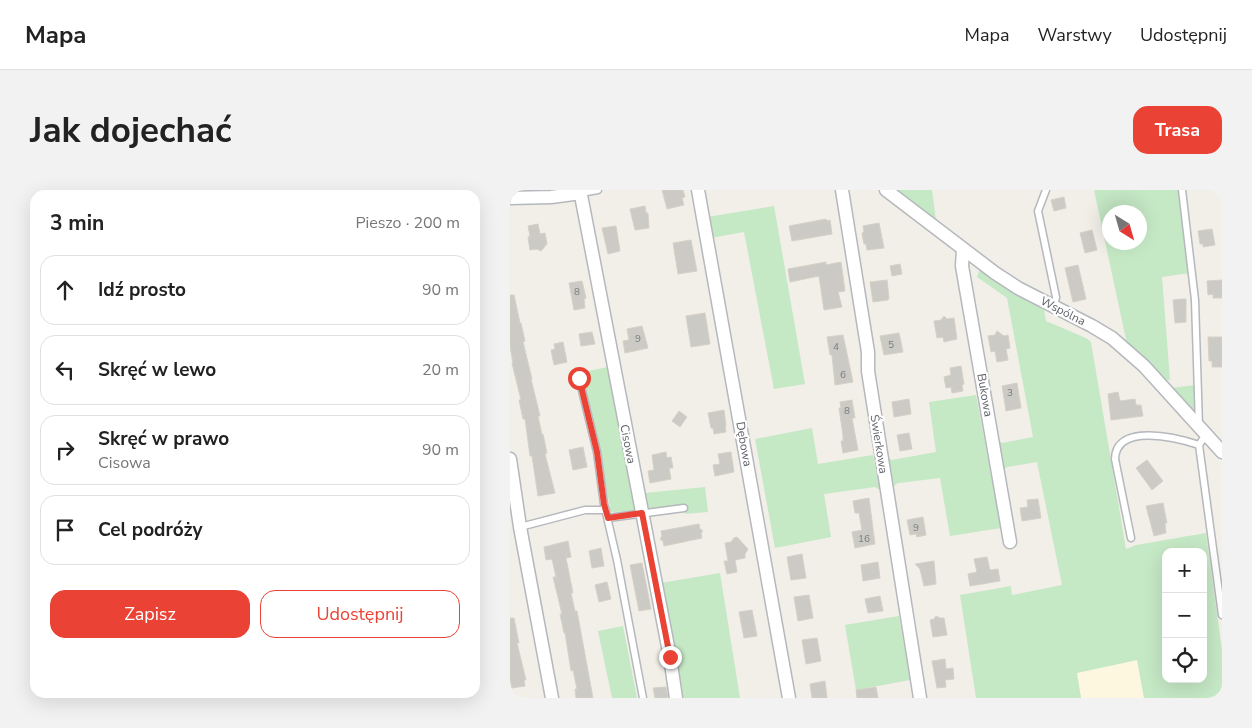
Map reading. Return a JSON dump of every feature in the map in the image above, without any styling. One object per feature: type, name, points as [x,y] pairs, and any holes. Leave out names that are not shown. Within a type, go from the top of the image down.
[{"type":"street","name":"Dębowa","points":[[698,190],[789,698]]},
{"type":"street","name":"Świerkowa","points":[[842,190],[868,352],[868,371],[920,698]]},
{"type":"street","name":"Wspólna","points":[[886,190],[963,250],[1018,288],[1112,338],[1144,366],[1202,436],[1222,452]]},
{"type":"street","points":[[510,198],[551,197],[580,192]]},
{"type":"street","name":"Cisowa","points":[[580,192],[670,657],[676,698]]},
{"type":"street","name":"Bukowa","points":[[963,250],[962,266],[1010,542]]},
{"type":"street","points":[[510,459],[520,527],[552,698]]},
{"type":"lane","points":[[580,192],[598,190]]},
{"type":"lane","points":[[1046,190],[1038,211],[1056,297],[1054,307]]},
{"type":"lane","points":[[1182,190],[1195,300],[1202,436],[1222,615]]},
{"type":"lane","points":[[579,378],[597,452],[606,510],[643,698]]},
{"type":"lane","points":[[1131,538],[1115,459],[1116,450],[1124,441],[1138,436],[1202,436]]},
{"type":"lane","points":[[608,518],[684,508]]},
{"type":"lane","points":[[520,527],[585,510],[606,510]]},
{"type":"shaded area","points":[[1137,660],[1144,698],[1081,698],[1077,673]]},
{"type":"green space","points":[[893,190],[932,190],[936,221]]},
{"type":"green space","points":[[1094,190],[1180,190],[1190,273],[1162,277],[1170,380],[1165,380],[1127,344],[1107,250],[1147,250],[1147,205],[1102,205],[1102,227]]},
{"type":"green space","points":[[774,206],[805,384],[774,389],[744,232],[711,238],[707,217]]},
{"type":"green space","points":[[980,268],[1044,310],[1046,321],[1086,338],[1091,342],[1126,549],[1136,545],[1206,533],[1222,650],[1222,698],[1144,698],[1137,660],[1077,673],[1081,698],[976,698],[960,595],[1011,586],[1012,595],[1062,585],[1037,462],[1007,467],[1003,470],[997,440],[1002,443],[1033,437],[1007,298],[977,277]]},
{"type":"green space","points":[[608,367],[636,511],[611,512],[583,372]]},
{"type":"green space","points":[[1195,385],[1197,416],[1171,388]]},
{"type":"green space","points":[[976,395],[1001,528],[950,536],[940,478],[899,483],[892,489],[887,457],[892,460],[936,452],[929,402]]},
{"type":"green space","points":[[812,428],[818,464],[873,455],[880,490],[875,487],[824,494],[831,537],[775,548],[755,439]]},
{"type":"green space","points":[[705,487],[708,512],[685,514],[684,504],[649,509],[645,493]]},
{"type":"green space","points":[[720,573],[740,698],[681,698],[661,583]]},
{"type":"green space","points":[[899,616],[910,680],[856,690],[845,625]]},
{"type":"green space","points":[[623,626],[637,698],[612,698],[598,631]]},
{"type":"building","points":[[662,190],[683,190],[685,197],[682,198],[684,205],[667,209]]},
{"type":"building","points":[[1064,197],[1066,208],[1054,211],[1051,200]]},
{"type":"building","points":[[645,206],[646,213],[648,213],[649,228],[635,230],[630,209]]},
{"type":"building","points":[[826,219],[827,221],[830,220],[832,234],[792,241],[789,226]]},
{"type":"building","points":[[879,223],[884,248],[867,250],[862,233],[864,232],[863,226]]},
{"type":"building","points":[[538,224],[540,234],[545,233],[547,244],[541,251],[537,249],[530,250],[528,226]]},
{"type":"building","points":[[616,226],[620,251],[608,254],[602,228]]},
{"type":"building","points":[[1212,229],[1215,245],[1203,247],[1203,244],[1200,244],[1198,231]]},
{"type":"building","points":[[1092,230],[1097,250],[1085,253],[1080,233]]},
{"type":"building","points":[[691,240],[697,271],[678,274],[673,243]]},
{"type":"building","points":[[826,262],[826,265],[841,262],[845,291],[838,292],[842,307],[824,310],[819,276],[790,282],[788,269]]},
{"type":"building","points":[[900,264],[902,274],[892,276],[890,266]]},
{"type":"building","points":[[1078,265],[1086,299],[1073,302],[1065,268]]},
{"type":"building","points":[[887,280],[888,300],[873,302],[870,282]]},
{"type":"building","points":[[1222,280],[1222,298],[1213,298],[1213,294],[1208,295],[1207,281]]},
{"type":"building","points":[[582,281],[586,298],[584,299],[585,308],[574,310],[569,283]]},
{"type":"building","points":[[510,295],[514,295],[521,323],[525,341],[523,342],[547,453],[545,454],[555,493],[538,496],[525,419],[523,419],[519,400],[521,400],[512,363]]},
{"type":"building","points":[[1186,299],[1186,322],[1175,323],[1173,300]]},
{"type":"building","points":[[705,313],[710,344],[691,347],[686,316]]},
{"type":"building","points":[[944,316],[947,319],[954,318],[957,339],[944,342],[943,337],[937,338],[934,321],[941,320]]},
{"type":"building","points":[[642,326],[648,348],[625,353],[623,341],[629,340],[627,329]]},
{"type":"building","points":[[997,331],[1004,336],[1008,335],[1010,348],[1006,349],[1008,360],[997,362],[995,351],[991,352],[988,336],[995,335]]},
{"type":"building","points":[[592,332],[595,344],[581,346],[579,334]]},
{"type":"building","points":[[899,333],[903,352],[884,355],[880,336]]},
{"type":"building","points":[[843,335],[853,382],[835,385],[832,355],[830,355],[827,337]]},
{"type":"building","points":[[1208,337],[1222,337],[1222,367],[1212,367],[1212,361],[1209,361]]},
{"type":"building","points":[[563,342],[567,362],[554,365],[551,350],[555,349],[554,344]]},
{"type":"building","points":[[961,366],[964,384],[962,385],[963,391],[952,393],[951,387],[946,388],[944,377],[951,375],[950,368]]},
{"type":"building","points":[[1017,383],[1021,408],[1006,411],[1002,386]]},
{"type":"building","points":[[1118,392],[1120,401],[1135,399],[1136,405],[1141,405],[1143,416],[1111,420],[1108,394]]},
{"type":"building","points":[[909,399],[911,414],[894,417],[892,402]]},
{"type":"building","points":[[852,400],[855,418],[852,418],[858,450],[843,453],[840,402]]},
{"type":"building","points":[[724,410],[726,432],[714,434],[708,413]]},
{"type":"building","points":[[679,411],[687,417],[680,427],[672,421]]},
{"type":"building","points":[[909,433],[912,449],[900,451],[897,435]]},
{"type":"building","points":[[583,447],[587,467],[573,470],[569,450]]},
{"type":"building","points":[[666,452],[667,458],[671,457],[673,468],[669,468],[671,479],[650,483],[648,471],[654,470],[652,455]]},
{"type":"building","points":[[731,452],[734,472],[715,476],[713,465],[720,464],[718,454]]},
{"type":"building","points":[[1147,460],[1163,481],[1152,490],[1136,468]]},
{"type":"building","points":[[869,498],[875,544],[855,548],[852,532],[862,530],[859,513],[855,513],[853,501]]},
{"type":"building","points":[[1038,499],[1041,518],[1022,521],[1020,508],[1028,507],[1027,500]]},
{"type":"building","points":[[1163,503],[1167,523],[1165,523],[1166,533],[1154,536],[1146,506]]},
{"type":"building","points":[[923,517],[926,535],[917,537],[916,534],[910,535],[907,520]]},
{"type":"building","points":[[699,524],[700,529],[703,531],[701,533],[702,538],[664,546],[663,541],[660,539],[662,536],[661,531]]},
{"type":"building","points":[[737,537],[748,549],[745,558],[735,560],[737,572],[727,574],[724,561],[728,561],[725,543],[731,542]]},
{"type":"building","points":[[568,541],[571,557],[566,558],[573,593],[571,593],[575,611],[577,611],[593,698],[576,698],[575,689],[577,689],[573,670],[571,671],[560,614],[562,614],[553,577],[556,577],[552,559],[546,560],[544,547]]},
{"type":"building","points":[[601,548],[604,566],[592,568],[589,551]]},
{"type":"building","points":[[802,554],[806,578],[791,580],[787,557]]},
{"type":"building","points":[[987,557],[990,570],[998,569],[1000,581],[970,586],[968,574],[977,572],[974,559]]},
{"type":"building","points":[[934,561],[936,584],[924,586],[920,569],[915,564]]},
{"type":"building","points":[[878,562],[880,578],[863,581],[861,565]]},
{"type":"building","points":[[642,563],[651,609],[639,611],[630,565]]},
{"type":"building","points":[[607,582],[611,599],[599,602],[595,585]]},
{"type":"building","points":[[809,595],[813,618],[798,621],[794,597]]},
{"type":"building","points":[[880,596],[883,611],[868,613],[865,599]]},
{"type":"building","points":[[752,610],[757,636],[744,638],[739,612]]},
{"type":"building","points":[[936,616],[944,618],[947,635],[933,637],[930,620]]},
{"type":"building","points":[[510,618],[514,618],[519,643],[517,643],[526,680],[524,680],[525,686],[512,688],[510,679]]},
{"type":"building","points":[[817,638],[821,661],[806,664],[802,640]]},
{"type":"building","points":[[945,659],[946,669],[953,668],[954,679],[945,680],[946,687],[937,688],[932,661]]},
{"type":"building","points":[[825,681],[827,698],[812,698],[810,684]]},
{"type":"building","points":[[666,687],[668,698],[655,698],[653,688]]},
{"type":"building","points":[[876,687],[878,698],[857,698],[856,690]]},
{"type":"route","points":[[579,378],[597,452],[600,483],[608,518],[642,513],[670,657]]}]
